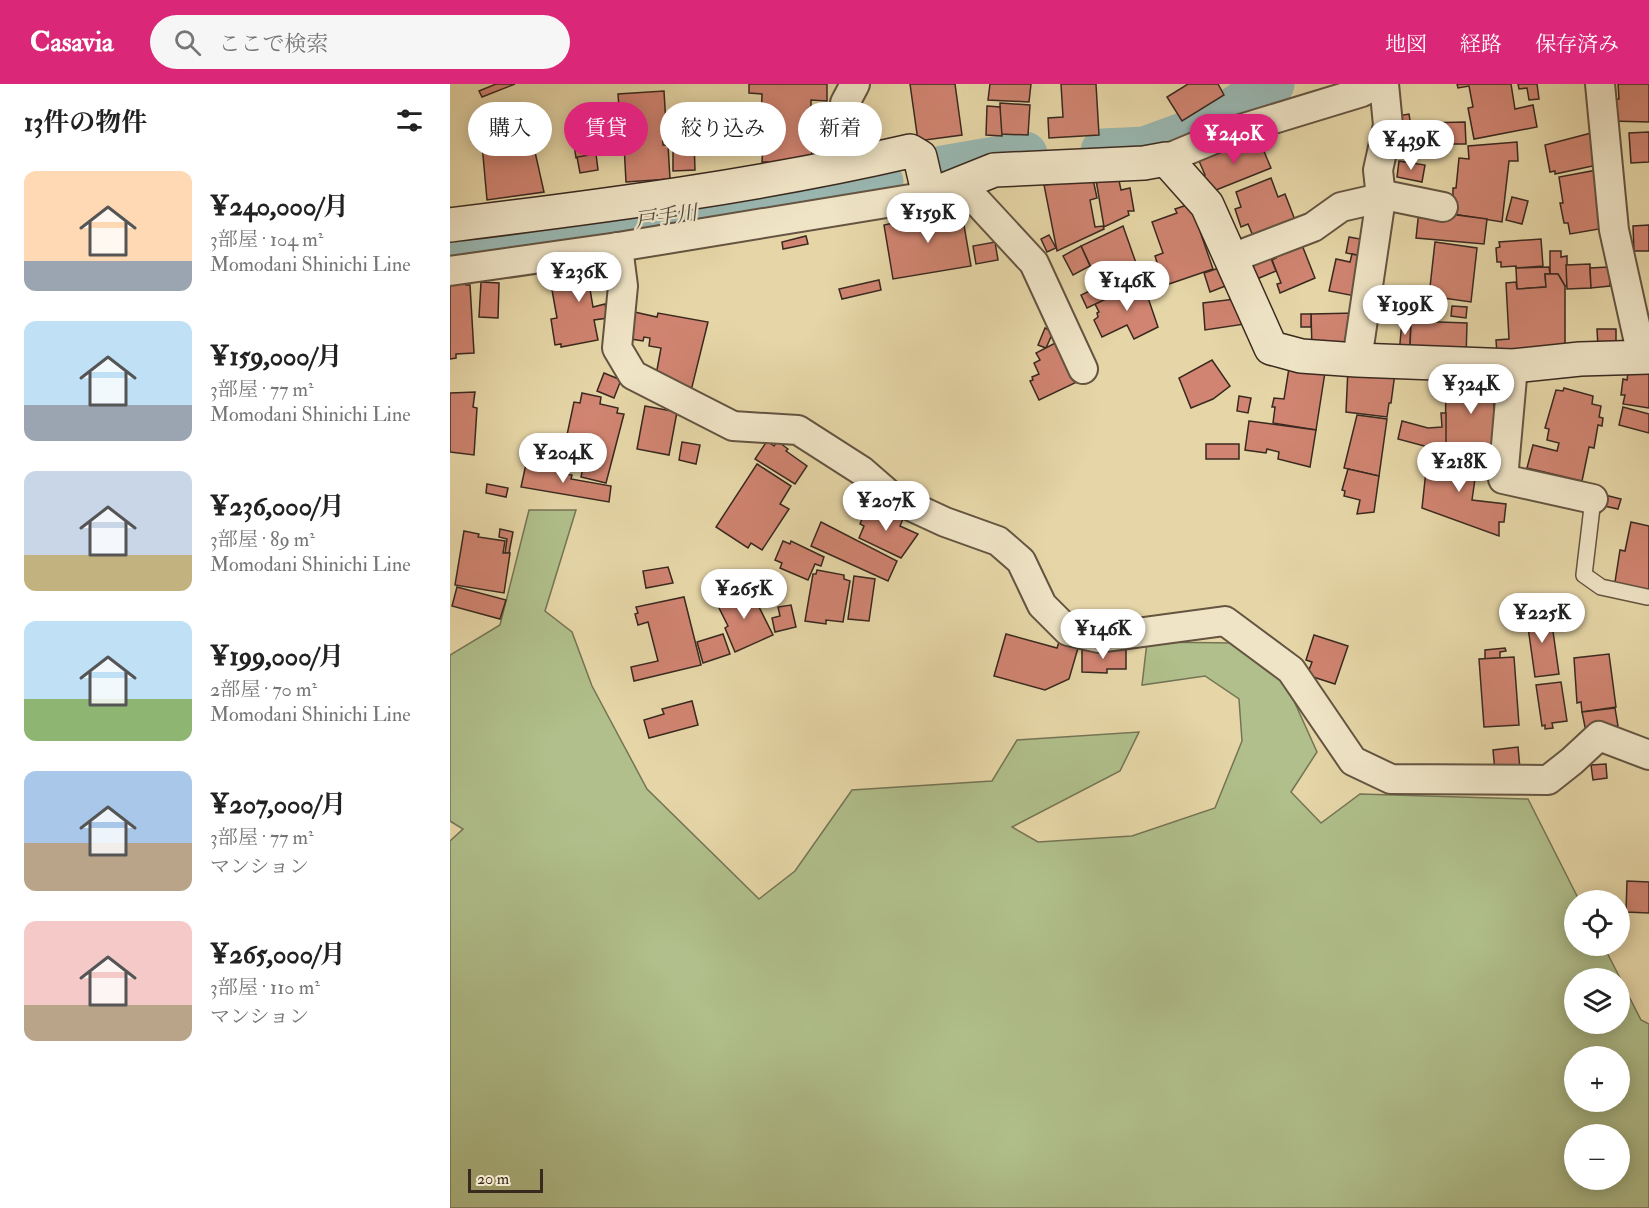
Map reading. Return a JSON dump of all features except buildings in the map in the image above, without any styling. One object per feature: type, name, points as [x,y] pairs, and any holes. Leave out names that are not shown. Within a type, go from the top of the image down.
[{"type":"main road","points":[[450,225],[551,212],[840,167],[910,151],[920,157],[929,196],[994,170],[1144,163],[1166,159],[1207,205],[1271,348],[1301,356],[1513,366],[1645,356]]},
{"type":"street","points":[[840,167],[845,103],[855,84]]},
{"type":"street","points":[[1166,159],[1231,132],[1362,92],[1377,84]]},
{"type":"street","points":[[1357,360],[1381,198],[1378,170],[1388,125],[1384,84]]},
{"type":"street","points":[[1600,84],[1614,230],[1645,356]]},
{"type":"street","points":[[960,183],[1034,263],[1083,369]]},
{"type":"street","points":[[450,271],[618,247],[929,196]]},
{"type":"street","points":[[1232,258],[1313,227],[1341,207],[1389,196],[1443,207]]},
{"type":"street","points":[[618,247],[622,286],[617,348],[633,375],[733,426],[798,430],[862,471],[893,498],[945,522],[998,541],[1021,561],[1042,605],[1068,632],[1099,638],[1225,621],[1290,670],[1353,761],[1391,779],[1548,780],[1599,736],[1649,755]]},
{"type":"street","points":[[1513,366],[1503,479],[1593,499]]},
{"type":"lane","points":[[1593,499],[1584,575],[1601,587],[1647,597]]},
{"type":"green space","points":[[529,510],[576,510],[545,611],[572,632],[592,686],[647,789],[759,899],[795,871],[852,790],[992,781],[1017,740],[1139,732],[1120,771],[1012,827],[1038,842],[1132,836],[1215,808],[1242,741],[1239,699],[1205,676],[1142,685],[1147,642],[1238,643],[1285,681],[1317,752],[1291,792],[1321,823],[1360,794],[1528,799],[1574,890],[1564,890],[1564,956],[1609,956],[1615,968],[1564,968],[1564,1034],[1630,1034],[1630,999],[1641,1020],[1649,1024],[1649,1208],[450,1208],[450,841],[463,829],[450,821],[450,655],[500,625]]},
{"type":"waterway","name":"戸手川","points":[[1103,151],[1145,149],[1208,126],[1272,84]]},
{"type":"waterway","name":"戸手川","points":[[943,168],[1025,154]]},
{"type":"waterway","name":"戸手川","points":[[450,247],[717,210],[881,182]]}]
